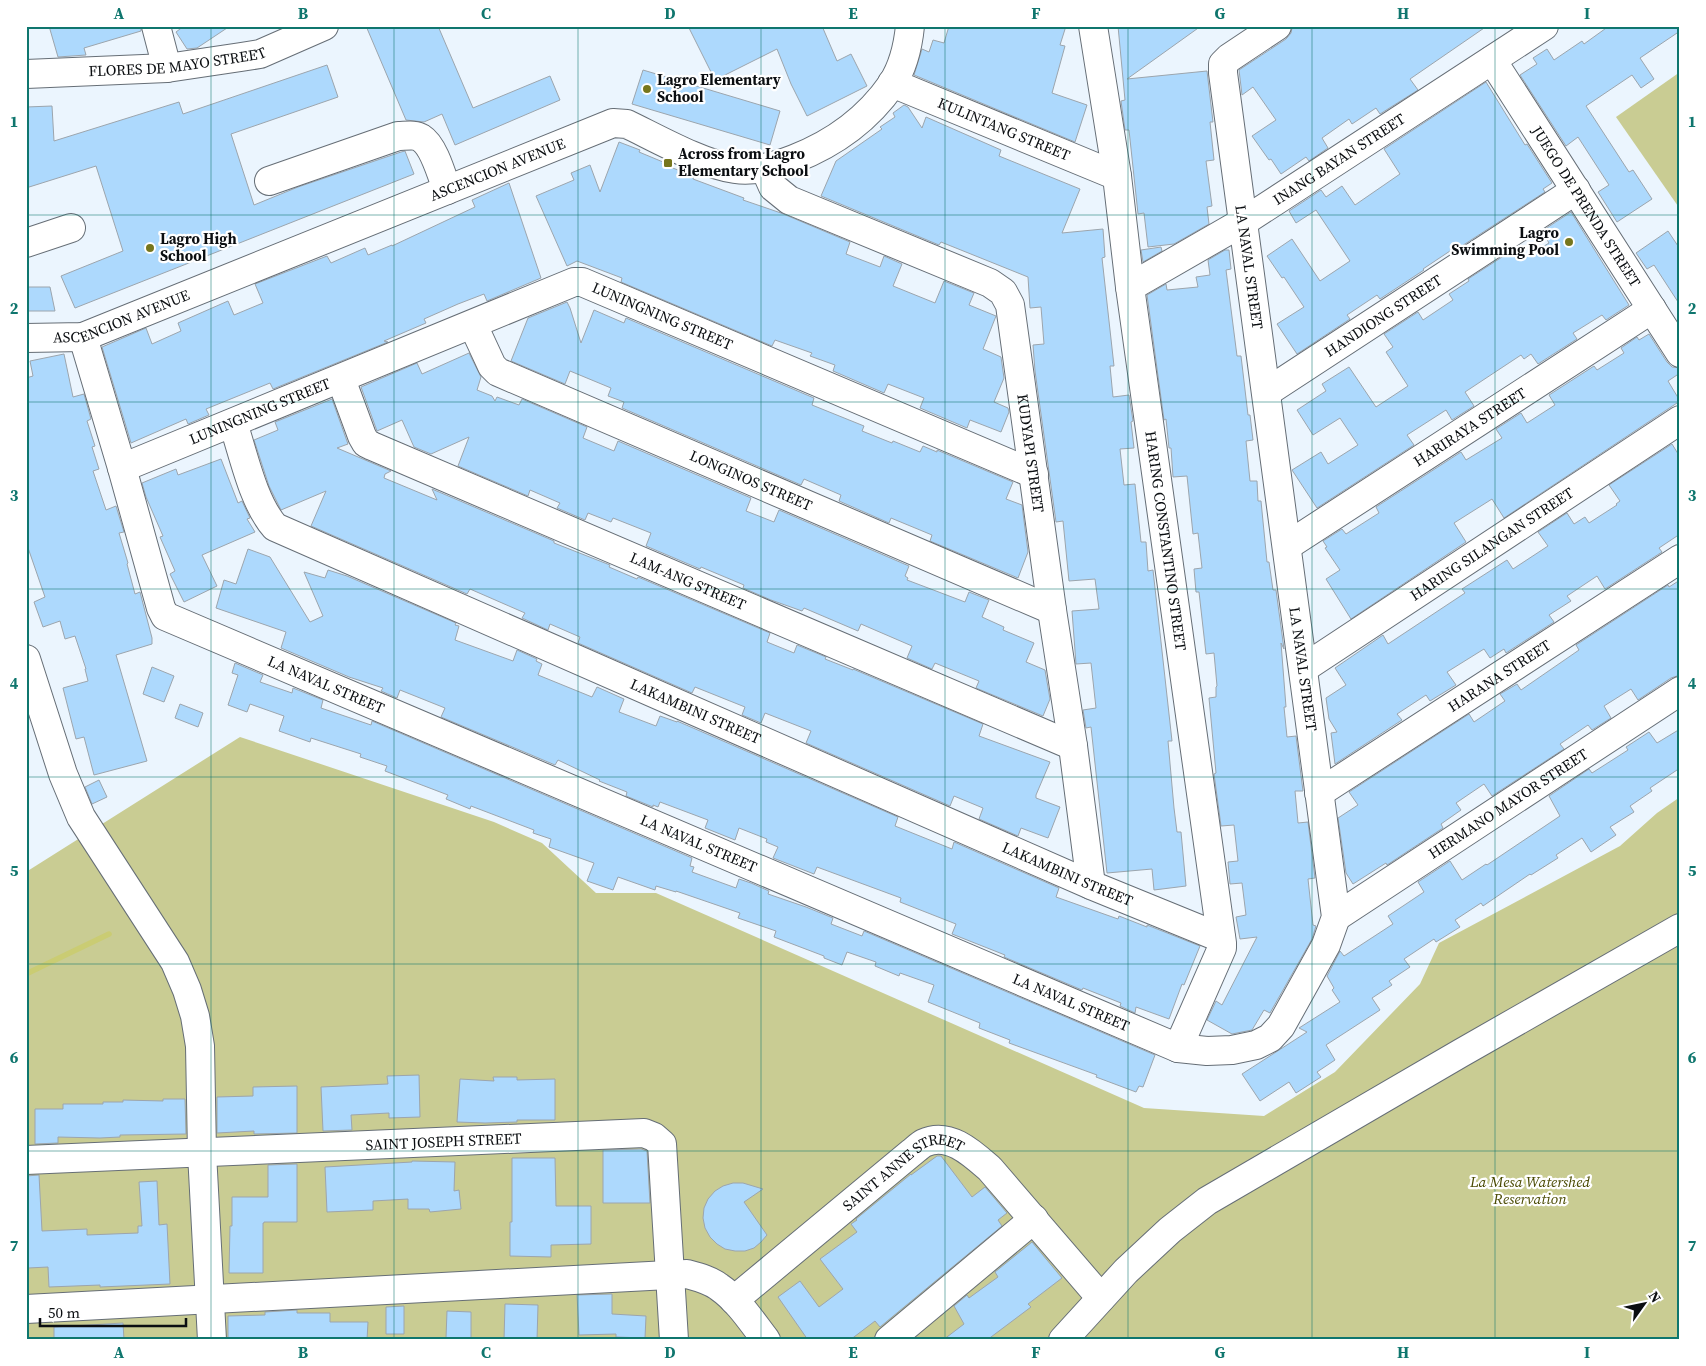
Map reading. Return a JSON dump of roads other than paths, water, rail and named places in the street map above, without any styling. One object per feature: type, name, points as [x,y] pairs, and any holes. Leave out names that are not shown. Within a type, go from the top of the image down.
[{"type":"street","points":[[156,26],[167,68]]},
{"type":"street","name":"FLORES DE MAYO STREET","points":[[26,74],[167,68],[260,54],[324,26]]},
{"type":"street","name":"ASCENCION AVENUE","points":[[26,338],[83,337],[613,123],[627,124],[710,163],[736,169],[765,169],[812,152],[837,138],[865,116],[892,83],[907,48],[910,26]]},
{"type":"street","name":"HARING CONSTANTINO STREET","points":[[1093,26],[1117,176],[1130,287],[1222,948],[1178,1048]]},
{"type":"street","name":"LA NAVAL STREET","points":[[83,337],[161,608],[165,616],[1178,1048],[1208,1051],[1256,1046],[1270,1038],[1281,1026],[1326,945],[1336,917],[1223,64],[1276,26]]},
{"type":"street","name":"INANG BAYAN STREET","points":[[1130,287],[1243,222],[1544,26]]},
{"type":"street","name":"JUEGO DE PRENDA STREET","points":[[1492,60],[1680,353]]},
{"type":"street","name":"KULINTANG STREET","points":[[892,83],[1117,176]]},
{"type":"street","points":[[269,181],[398,136],[409,135],[420,137],[428,144],[447,190]]},
{"type":"street","name":"KUDYAPI STREET","points":[[765,169],[773,187],[789,200],[990,283],[1003,292],[1010,305],[1091,885]]},
{"type":"street","name":"HANDIONG STREET","points":[[1266,392],[1576,190]]},
{"type":"street","points":[[26,243],[71,228]]},
{"type":"street","name":"LUNINGNING STREET","points":[[122,468],[574,282],[582,282],[1034,474]]},
{"type":"street","name":"HARIRAYA STREET","points":[[1287,546],[1652,309]]},
{"type":"street","name":"LONGINOS STREET","points":[[473,325],[492,366],[498,372],[1052,610]]},
{"type":"street","name":"LAM-ANG STREET","points":[[341,379],[366,443],[1073,746]]},
{"type":"street","name":"HARING SILANGAN STREET","points":[[1304,668],[1680,420]]},
{"type":"street","name":"LAKAMBINI STREET","points":[[233,423],[259,503],[275,527],[1091,885],[1221,938]]},
{"type":"street","name":"HARANA STREET","points":[[1319,793],[1680,559]]},
{"type":"street","points":[[26,659],[62,774],[81,817],[175,962],[187,990],[195,1016],[200,1046],[202,1153],[212,1340]]},
{"type":"street","name":"HERMANO MAYOR STREET","points":[[1336,917],[1680,691]]},
{"type":"street","points":[[1063,1340],[1126,1271],[1170,1230],[1207,1201],[1460,1053],[1680,928]]},
{"type":"street","name":"SAINT JOSEPH STREET","points":[[26,1160],[644,1134],[654,1137],[662,1144],[674,1340]]},
{"type":"street","name":"SAINT ANNE STREET","points":[[734,1300],[911,1153],[924,1143],[938,1139],[954,1143],[972,1152],[990,1169],[1101,1298]]},
{"type":"street","points":[[888,1340],[1034,1219]]},
{"type":"street","points":[[26,1309],[686,1274],[719,1287],[734,1300],[766,1340]]},
{"type":"waterway","points":[[26,974],[109,934]]},
{"type":"place","name":"Lagro Elementary School","points":[[647,89]]},
{"type":"place","name":"Across from Lagro Elementary School","points":[[668,163]]},
{"type":"place","name":"Lagro Swimming Pool","points":[[1569,242]]},
{"type":"place","name":"Lagro High School","points":[[150,248]]},
{"type":"park label","name":"La Mesa Watershed Reservation","points":[[1530,1190]]}]
